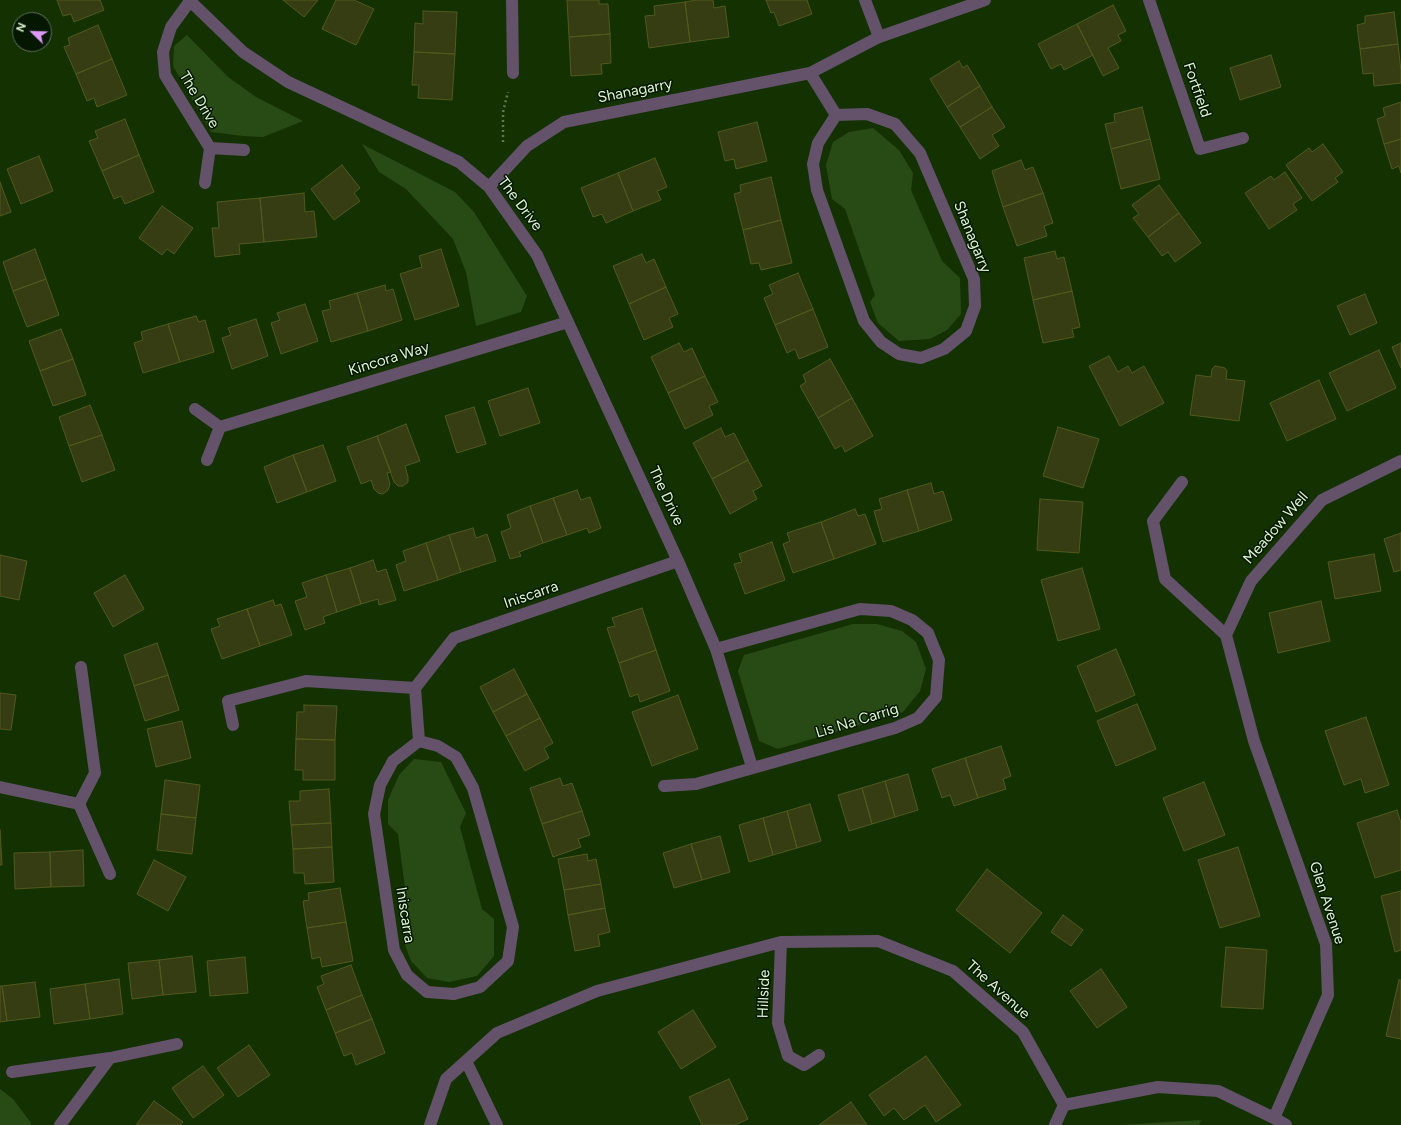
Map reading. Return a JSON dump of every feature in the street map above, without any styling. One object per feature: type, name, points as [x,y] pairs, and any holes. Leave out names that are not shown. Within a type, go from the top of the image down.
[{"type":"street","points":[[512,0],[513,73]]},
{"type":"street","points":[[865,0],[879,37]]},
{"type":"street","name":"Shanagarry","points":[[489,187],[527,146],[564,122],[810,73],[879,37],[986,0]]},
{"type":"street","name":"Fortfield","points":[[1149,0],[1200,149],[1243,138]]},
{"type":"street","name":"The Drive","points":[[205,183],[210,148],[165,75],[163,52],[172,27],[189,1],[243,52],[288,82],[459,162],[489,187],[537,255],[678,561]]},
{"type":"street","points":[[810,73],[836,115]]},
{"type":"street","name":"Shanagarry","points":[[867,114],[895,124],[920,153],[974,279],[975,306],[966,331],[944,350],[921,358],[899,354],[881,342],[864,321],[817,190],[813,164],[818,142],[836,115],[867,114]]},
{"type":"street","name":"The Drive","points":[[210,148],[244,150]]},
{"type":"street","name":"Kincora Way","points":[[220,427],[568,322]]},
{"type":"street","points":[[194,409],[220,427],[207,460]]},
{"type":"street","name":"Meadow Well","points":[[1226,635],[1251,581],[1322,500],[1401,461]]},
{"type":"street","points":[[1182,482],[1152,521],[1165,579],[1226,635]]},
{"type":"street","points":[[678,561],[716,649],[752,767]]},
{"type":"street","name":"Iniscarra","points":[[415,688],[454,638],[678,561]]},
{"type":"street","name":"Lis Na Carrig","points":[[664,786],[696,784],[895,728],[918,718],[936,697],[939,660],[928,633],[912,620],[891,611],[860,609],[716,649]]},
{"type":"street","name":"Glen Avenue","points":[[1226,635],[1254,742],[1326,944],[1328,995],[1274,1118]]},
{"type":"street","points":[[79,804],[95,773],[81,667]]},
{"type":"street","points":[[233,725],[228,701],[306,681],[415,688],[419,741]]},
{"type":"street","name":"Iniscarra","points":[[419,741],[438,746],[456,757],[473,788],[513,927],[508,961],[480,987],[454,994],[427,992],[407,975],[394,950],[374,814],[380,785],[393,761],[419,741]]},
{"type":"street","points":[[0,787],[79,804]]},
{"type":"street","points":[[79,804],[110,874]]},
{"type":"street","name":"The Avenue","points":[[781,942],[878,940],[953,971],[1023,1032],[1064,1105]]},
{"type":"street","points":[[430,1125],[446,1079],[497,1033],[597,991],[781,942]]},
{"type":"street","name":"Hillside","points":[[781,942],[778,1022],[788,1056],[804,1065],[819,1055]]},
{"type":"street","points":[[12,1072],[110,1058],[178,1044]]},
{"type":"street","points":[[60,1125],[110,1058]]},
{"type":"street","points":[[466,1061],[498,1125]]},
{"type":"street","points":[[1055,1125],[1064,1105],[1158,1087],[1218,1091],[1286,1125]]},
{"type":"path","points":[[511,165],[503,150],[503,112],[513,73]]},
{"type":"green space","points":[[187,35],[228,77],[256,97],[303,121],[263,137],[211,132],[173,66],[174,46]]},
{"type":"green space","points":[[873,128],[899,150],[913,173],[911,190],[942,261],[960,278],[961,314],[947,330],[930,339],[899,341],[878,323],[870,302],[875,295],[845,209],[832,199],[826,165],[833,142],[849,132]]},
{"type":"green space","points":[[362,144],[455,192],[474,212],[527,296],[521,312],[476,326],[466,272],[453,239],[406,189],[379,172]]},
{"type":"green space","points":[[853,624],[877,624],[902,631],[916,642],[926,669],[920,691],[903,712],[778,749],[759,741],[738,671],[744,655]]},
{"type":"green space","points":[[414,759],[441,762],[466,813],[460,827],[482,909],[494,919],[494,956],[477,976],[449,982],[427,978],[411,961],[403,940],[410,927],[398,834],[388,824],[388,800],[399,775]]},
{"type":"green space","points":[[0,1089],[13,1099],[31,1123],[30,1125],[0,1125]]},
{"type":"green space","points":[[1201,1120],[1199,1125],[1121,1125]]},
{"type":"building","points":[[57,0],[100,0],[104,10],[74,22],[71,14],[63,16]]},
{"type":"building","points":[[283,0],[318,0],[304,17]]},
{"type":"building","points":[[336,0],[354,0],[374,9],[356,45],[322,29]]},
{"type":"building","points":[[567,0],[599,0],[599,4],[608,4],[610,34],[569,37]]},
{"type":"building","points":[[713,0],[714,8],[725,6],[729,37],[690,42],[685,2]]},
{"type":"building","points":[[766,0],[807,0],[812,14],[779,26],[774,12],[771,13]]},
{"type":"building","points":[[685,2],[690,42],[649,48],[645,16],[655,15],[654,6]]},
{"type":"building","points":[[1113,5],[1126,31],[1118,35],[1121,41],[1108,48],[1119,68],[1103,76],[1077,24]]},
{"type":"building","points":[[423,11],[457,12],[455,54],[414,52],[415,23],[423,24]]},
{"type":"building","points":[[1394,12],[1398,44],[1360,49],[1357,25],[1365,23],[1365,16]]},
{"type":"building","points":[[1077,24],[1093,55],[1064,70],[1061,64],[1051,69],[1038,44]]},
{"type":"building","points":[[98,25],[112,59],[76,74],[64,47],[70,45],[68,38]]},
{"type":"building","points":[[610,34],[611,63],[601,64],[602,74],[571,76],[569,37]]},
{"type":"building","points":[[1398,44],[1401,83],[1374,86],[1373,73],[1363,74],[1360,49]]},
{"type":"building","points":[[414,52],[455,54],[452,100],[418,98],[419,85],[412,85]]},
{"type":"building","points":[[1271,55],[1281,87],[1240,100],[1230,68]]},
{"type":"building","points":[[112,59],[127,95],[97,107],[94,98],[87,101],[76,74]]},
{"type":"building","points":[[959,61],[963,68],[967,65],[980,86],[947,107],[930,79]]},
{"type":"building","points":[[980,86],[992,107],[960,127],[947,107]]},
{"type":"building","points":[[1401,102],[1401,139],[1384,144],[1377,119],[1385,116],[1383,108]]},
{"type":"building","points":[[992,107],[1005,127],[992,135],[999,146],[980,159],[960,127]]},
{"type":"building","points":[[1142,107],[1150,139],[1111,149],[1105,124],[1115,122],[1114,114]]},
{"type":"building","points":[[125,119],[139,155],[102,171],[89,141],[98,138],[95,131]]},
{"type":"building","points":[[757,122],[767,161],[736,169],[734,159],[725,161],[718,132]]},
{"type":"building","points":[[1150,139],[1160,179],[1121,189],[1111,149]]},
{"type":"building","points":[[1401,139],[1401,173],[1399,166],[1392,169],[1384,144]]},
{"type":"building","points":[[1323,144],[1343,172],[1335,178],[1338,182],[1312,201],[1286,165],[1309,148],[1312,152]]},
{"type":"building","points":[[139,155],[154,192],[125,204],[121,196],[114,199],[102,171]]},
{"type":"building","points":[[39,156],[53,191],[21,204],[7,169]]},
{"type":"building","points":[[655,158],[667,187],[657,191],[661,200],[633,211],[618,173]]},
{"type":"building","points":[[1021,160],[1025,170],[1033,167],[1043,193],[1003,207],[992,171]]},
{"type":"building","points":[[342,165],[360,188],[354,193],[360,201],[334,220],[311,189]]},
{"type":"building","points":[[1285,172],[1302,198],[1293,204],[1297,210],[1269,229],[1245,193],[1271,176],[1274,180]]},
{"type":"building","points":[[618,173],[633,211],[606,223],[602,214],[593,217],[581,188]]},
{"type":"building","points":[[771,177],[781,220],[743,230],[734,194],[741,192],[740,185]]},
{"type":"building","points":[[0,182],[11,212],[0,216]]},
{"type":"building","points":[[1159,185],[1179,213],[1148,237],[1133,218],[1139,214],[1132,205]]},
{"type":"building","points":[[304,193],[305,212],[314,211],[317,237],[264,242],[260,198]]},
{"type":"building","points":[[1043,193],[1053,223],[1044,226],[1047,236],[1017,246],[1003,207]]},
{"type":"building","points":[[260,198],[264,242],[239,244],[240,254],[215,257],[212,228],[219,228],[217,202]]},
{"type":"building","points":[[162,206],[193,228],[174,254],[167,249],[162,255],[139,238]]},
{"type":"building","points":[[1179,213],[1201,243],[1175,262],[1168,252],[1162,256],[1148,237]]},
{"type":"building","points":[[781,220],[792,263],[761,270],[759,263],[751,264],[743,230]]},
{"type":"building","points":[[35,249],[46,279],[13,291],[3,262]]},
{"type":"building","points":[[441,249],[459,306],[415,320],[400,274],[422,267],[419,256]]},
{"type":"building","points":[[1055,251],[1057,259],[1064,257],[1072,291],[1033,300],[1024,258]]},
{"type":"building","points":[[642,254],[646,263],[654,259],[666,287],[629,304],[613,266]]},
{"type":"building","points":[[798,273],[813,309],[775,325],[764,298],[773,294],[769,285]]},
{"type":"building","points":[[46,279],[59,315],[27,327],[13,291]]},
{"type":"building","points":[[385,285],[386,291],[393,289],[402,320],[368,331],[357,293]]},
{"type":"building","points":[[666,287],[678,314],[669,318],[673,327],[644,340],[629,304]]},
{"type":"building","points":[[1072,291],[1080,327],[1072,329],[1074,337],[1043,343],[1033,300]]},
{"type":"building","points":[[357,293],[368,331],[331,342],[322,311],[331,309],[329,301]]},
{"type":"building","points":[[1365,294],[1377,323],[1350,335],[1337,306]]},
{"type":"building","points":[[305,304],[318,341],[281,354],[271,323],[280,320],[277,313]]},
{"type":"building","points":[[813,309],[828,347],[799,359],[795,349],[787,353],[775,325]]},
{"type":"building","points":[[196,316],[199,322],[205,320],[214,352],[180,362],[168,324]]},
{"type":"building","points":[[256,319],[268,356],[232,369],[222,338],[231,335],[228,328]]},
{"type":"building","points":[[168,324],[180,362],[143,373],[134,343],[143,340],[141,332]]},
{"type":"building","points":[[61,329],[73,359],[40,371],[29,341]]},
{"type":"building","points":[[679,343],[684,352],[692,348],[705,376],[668,393],[651,357]]},
{"type":"building","points":[[1401,343],[1401,368],[1392,347]]},
{"type":"building","points":[[1379,350],[1396,388],[1347,411],[1329,373]]},
{"type":"building","points":[[1109,356],[1118,372],[1128,366],[1132,373],[1144,366],[1164,403],[1120,426],[1089,366]]},
{"type":"building","points":[[73,359],[86,395],[53,406],[40,371]]},
{"type":"building","points":[[830,359],[852,398],[818,418],[800,386],[806,382],[803,375]]},
{"type":"building","points":[[1215,366],[1225,368],[1227,371],[1226,379],[1245,381],[1239,421],[1190,415],[1196,375],[1211,377],[1212,369]]},
{"type":"building","points":[[705,376],[718,402],[709,406],[713,415],[685,429],[668,393]]},
{"type":"building","points":[[1319,380],[1336,419],[1287,441],[1270,403]]},
{"type":"building","points":[[528,388],[540,423],[500,436],[488,401]]},
{"type":"building","points":[[852,398],[873,436],[845,452],[842,445],[835,449],[818,418]]},
{"type":"building","points":[[90,405],[102,435],[69,446],[59,417]]},
{"type":"building","points":[[474,407],[486,444],[457,453],[445,416]]},
{"type":"building","points":[[406,424],[420,461],[405,466],[408,482],[403,486],[398,486],[394,482],[377,436]]},
{"type":"building","points":[[1058,427],[1099,439],[1083,488],[1043,476]]},
{"type":"building","points":[[721,428],[725,437],[734,433],[748,460],[712,479],[693,443]]},
{"type":"building","points":[[102,435],[115,470],[82,482],[69,446]]},
{"type":"building","points":[[377,436],[391,472],[387,473],[390,484],[388,490],[383,494],[378,493],[374,489],[371,480],[361,484],[347,447]]},
{"type":"building","points":[[323,445],[336,481],[307,492],[293,455]]},
{"type":"building","points":[[293,455],[307,492],[277,503],[264,467]]},
{"type":"building","points":[[748,460],[762,486],[753,491],[757,499],[730,514],[712,479]]},
{"type":"building","points":[[931,483],[934,494],[943,491],[952,520],[919,531],[907,490]]},
{"type":"building","points":[[577,490],[581,500],[590,497],[601,528],[589,533],[587,528],[567,535],[553,498]]},
{"type":"building","points":[[907,490],[919,531],[883,542],[874,511],[882,509],[879,499]]},
{"type":"building","points":[[553,498],[567,535],[543,543],[530,506]]},
{"type":"building","points":[[1040,499],[1083,502],[1079,553],[1037,550]]},
{"type":"building","points":[[530,506],[543,543],[519,552],[521,556],[510,559],[501,532],[511,528],[507,515]]},
{"type":"building","points":[[855,509],[858,516],[865,514],[876,544],[834,559],[821,522]]},
{"type":"building","points":[[821,522],[834,559],[793,573],[783,544],[790,541],[787,533]]},
{"type":"building","points":[[473,528],[476,538],[487,534],[496,561],[461,572],[449,535]]},
{"type":"building","points":[[1401,533],[1401,570],[1394,572],[1384,539]]},
{"type":"building","points":[[449,535],[461,572],[438,580],[426,543]]},
{"type":"building","points":[[772,542],[785,580],[745,594],[734,564],[742,562],[739,554]]},
{"type":"building","points":[[426,543],[438,580],[404,591],[396,565],[406,561],[403,551]]},
{"type":"building","points":[[1374,554],[1381,591],[1335,599],[1328,562]]},
{"type":"building","points":[[0,555],[27,561],[19,600],[0,596]]},
{"type":"building","points":[[373,560],[377,572],[386,569],[396,600],[379,605],[378,599],[361,604],[350,568]]},
{"type":"building","points":[[350,568],[361,604],[337,612],[326,575]]},
{"type":"building","points":[[1082,568],[1100,629],[1058,641],[1041,580]]},
{"type":"building","points":[[125,575],[144,609],[113,627],[94,593]]},
{"type":"building","points":[[326,575],[337,612],[323,617],[325,623],[305,630],[295,601],[307,597],[302,583]]},
{"type":"building","points":[[273,600],[275,606],[281,604],[292,635],[260,646],[247,609]]},
{"type":"building","points":[[1321,601],[1330,641],[1278,653],[1269,613]]},
{"type":"building","points":[[642,608],[656,650],[619,663],[607,628],[615,626],[612,618]]},
{"type":"building","points":[[247,609],[260,646],[222,659],[211,629],[220,626],[217,619]]},
{"type":"building","points":[[157,643],[168,675],[134,686],[124,655]]},
{"type":"building","points":[[1116,649],[1135,695],[1096,712],[1077,666]]},
{"type":"building","points":[[656,650],[670,691],[640,702],[638,694],[630,697],[619,663]]},
{"type":"building","points":[[514,669],[527,694],[493,712],[480,687]]},
{"type":"building","points":[[168,675],[179,710],[145,721],[134,686]]},
{"type":"building","points":[[0,693],[16,695],[11,730],[0,729]]},
{"type":"building","points":[[527,694],[540,718],[506,736],[493,712]]},
{"type":"building","points":[[678,695],[698,749],[652,766],[632,712]]},
{"type":"building","points":[[1137,704],[1156,749],[1116,766],[1097,721]]},
{"type":"building","points":[[304,705],[337,706],[335,740],[296,739],[297,712],[304,712]]},
{"type":"building","points":[[1366,717],[1389,785],[1365,793],[1361,779],[1344,785],[1325,731]]},
{"type":"building","points":[[540,718],[553,743],[544,748],[549,758],[525,771],[506,736]]},
{"type":"building","points":[[182,721],[191,758],[156,767],[147,729]]},
{"type":"building","points":[[296,739],[335,740],[335,780],[303,780],[303,770],[295,770]]},
{"type":"building","points":[[1001,746],[1011,776],[1003,779],[1006,789],[978,798],[965,758]]},
{"type":"building","points":[[965,758],[978,798],[954,806],[950,795],[942,798],[932,769]]},
{"type":"building","points":[[908,774],[918,810],[895,817],[885,781]]},
{"type":"building","points":[[560,778],[563,786],[572,783],[582,811],[542,824],[530,788]]},
{"type":"building","points":[[165,780],[200,785],[196,818],[161,814]]},
{"type":"building","points":[[885,781],[895,817],[872,824],[862,788]]},
{"type":"building","points":[[1204,782],[1225,835],[1184,851],[1163,798]]},
{"type":"building","points":[[862,788],[872,824],[849,831],[838,795]]},
{"type":"building","points":[[329,789],[331,823],[291,825],[289,801],[300,801],[300,791]]},
{"type":"building","points":[[810,804],[821,841],[797,848],[787,811]]},
{"type":"building","points":[[1397,810],[1401,823],[1401,870],[1375,878],[1357,823]]},
{"type":"building","points":[[582,811],[590,835],[578,839],[581,847],[553,857],[542,824]]},
{"type":"building","points":[[787,811],[797,848],[773,855],[763,818]]},
{"type":"building","points":[[161,814],[196,818],[192,854],[157,850]]},
{"type":"building","points":[[763,818],[773,855],[749,862],[739,825]]},
{"type":"building","points":[[331,823],[332,847],[293,849],[291,825]]},
{"type":"building","points":[[0,830],[2,865],[0,865]]},
{"type":"building","points":[[720,836],[730,872],[702,880],[691,844]]},
{"type":"building","points":[[691,844],[702,880],[674,888],[663,853]]},
{"type":"building","points":[[332,847],[334,882],[305,884],[304,873],[294,873],[293,849]]},
{"type":"building","points":[[1238,847],[1260,916],[1220,928],[1198,860]]},
{"type":"building","points":[[83,850],[84,886],[51,887],[50,852]]},
{"type":"building","points":[[50,852],[51,887],[15,889],[14,853]]},
{"type":"building","points":[[587,854],[588,861],[596,859],[601,884],[564,890],[558,859]]},
{"type":"building","points":[[154,860],[186,877],[168,911],[137,894]]},
{"type":"building","points":[[987,869],[1042,913],[1010,953],[956,910]]},
{"type":"building","points":[[601,884],[605,908],[568,915],[564,890]]},
{"type":"building","points":[[340,888],[346,922],[307,928],[303,901],[309,900],[308,893]]},
{"type":"building","points":[[1401,891],[1401,950],[1395,952],[1381,896]]},
{"type":"building","points":[[605,908],[610,932],[598,935],[600,946],[575,951],[568,915]]},
{"type":"building","points":[[1063,915],[1083,930],[1071,946],[1051,932]]},
{"type":"building","points":[[346,922],[353,961],[322,967],[320,957],[312,959],[307,928]]},
{"type":"building","points":[[1226,947],[1267,950],[1263,1009],[1221,1007]]},
{"type":"building","points":[[192,956],[196,992],[163,995],[159,960]]},
{"type":"building","points":[[245,957],[248,993],[210,996],[207,961]]},
{"type":"building","points":[[159,960],[163,995],[132,999],[128,963]]},
{"type":"building","points":[[351,965],[362,995],[326,1010],[317,987],[324,984],[321,976]]},
{"type":"building","points":[[1101,969],[1127,1007],[1097,1028],[1070,991]]},
{"type":"building","points":[[119,979],[123,1014],[90,1019],[85,984]]},
{"type":"building","points":[[1399,980],[1401,980],[1401,1039],[1386,1036]]},
{"type":"building","points":[[35,982],[40,1017],[7,1021],[2,986]]},
{"type":"building","points":[[85,984],[90,1019],[54,1024],[50,989]]},
{"type":"building","points":[[0,986],[2,986],[7,1021],[0,1022]]},
{"type":"building","points":[[362,995],[372,1019],[335,1033],[326,1010]]},
{"type":"building","points":[[693,1010],[716,1047],[681,1069],[658,1032]]},
{"type":"building","points":[[372,1019],[385,1053],[356,1065],[352,1053],[344,1056],[335,1033]]},
{"type":"building","points":[[249,1045],[270,1075],[238,1097],[217,1068]]},
{"type":"building","points":[[926,1056],[961,1105],[936,1122],[925,1105],[904,1120],[894,1108],[884,1116],[869,1095]]},
{"type":"building","points":[[203,1066],[224,1095],[193,1118],[172,1088]]},
{"type":"building","points":[[729,1079],[748,1119],[735,1125],[702,1125],[689,1097]]},
{"type":"building","points":[[154,1101],[183,1122],[180,1125],[136,1125]]},
{"type":"building","points":[[851,1102],[867,1125],[819,1125]]}]
